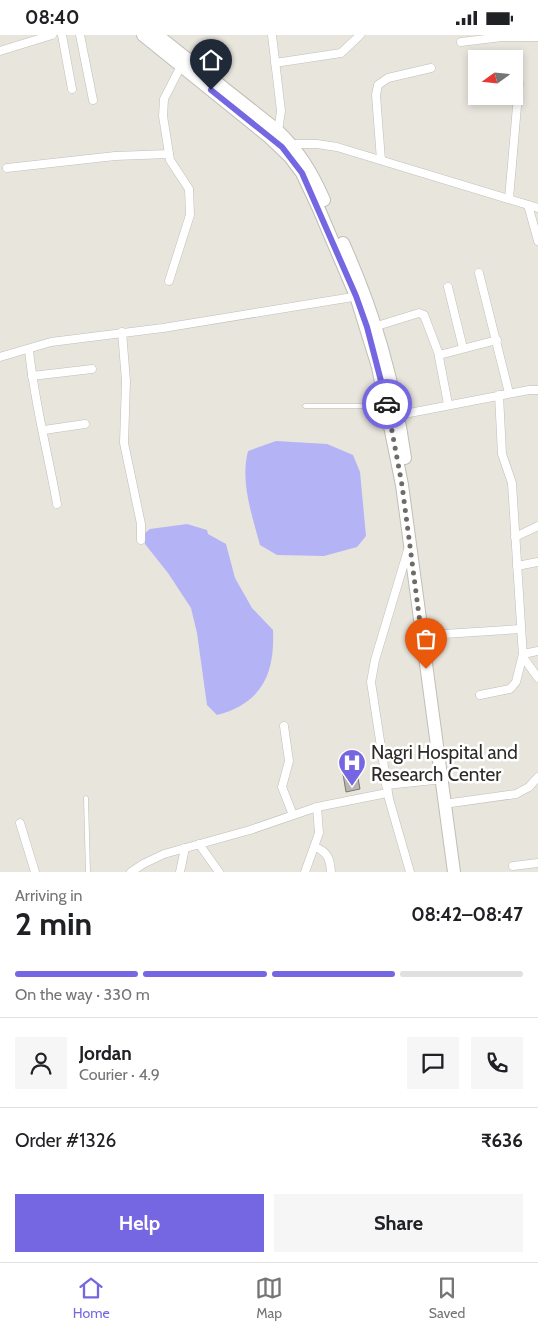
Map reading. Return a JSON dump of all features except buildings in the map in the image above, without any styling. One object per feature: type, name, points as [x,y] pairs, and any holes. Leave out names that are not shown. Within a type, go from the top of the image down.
[{"type":"highway","points":[[143,35],[268,135],[290,157],[302,173],[376,326],[399,415],[429,635],[454,872]]},
{"type":"highway","points":[[157,35],[278,131],[300,154],[315,180],[361,295],[387,406],[410,543],[444,779]]},
{"type":"highway","points":[[447,804],[460,872]]},
{"type":"street","points":[[0,51],[52,35]]},
{"type":"street","points":[[62,35],[72,89]]},
{"type":"street","points":[[80,35],[93,100]]},
{"type":"street","points":[[272,35],[280,111],[278,131]]},
{"type":"street","points":[[275,63],[341,53],[360,35]]},
{"type":"street","points":[[461,42],[502,37],[538,37]]},
{"type":"street","points":[[169,281],[187,232],[190,200],[186,182],[174,167],[169,154],[163,105],[181,66]]},
{"type":"street","points":[[381,160],[376,95],[378,85],[388,78],[431,67]]},
{"type":"street","points":[[510,199],[517,105]]},
{"type":"street","points":[[291,144],[317,144],[381,160],[538,208]]},
{"type":"street","points":[[6,168],[126,155],[169,154]]},
{"type":"street","points":[[528,205],[538,241]]},
{"type":"street","points":[[479,273],[509,393]]},
{"type":"street","points":[[448,287],[463,348]]},
{"type":"street","points":[[0,357],[51,342],[361,295]]},
{"type":"street","points":[[376,326],[422,313],[429,325],[439,355],[448,404]]},
{"type":"street","points":[[122,332],[126,381],[124,443],[142,524],[141,540]]},
{"type":"street","points":[[439,355],[497,340]]},
{"type":"street","points":[[29,350],[32,376],[57,504]]},
{"type":"street","points":[[32,376],[92,369]]},
{"type":"street","points":[[399,415],[509,393],[538,390]]},
{"type":"street","points":[[499,395],[502,454],[512,483],[523,654],[525,662],[538,677]]},
{"type":"street","points":[[44,430],[85,425]]},
{"type":"street","points":[[515,537],[538,526]]},
{"type":"street","points":[[410,543],[372,671],[373,704],[387,789],[410,872]]},
{"type":"street","points":[[517,566],[538,562]]},
{"type":"street","points":[[429,635],[521,629]]},
{"type":"street","points":[[523,654],[538,651]]},
{"type":"street","points":[[480,695],[506,691],[514,687],[523,654]]},
{"type":"street","points":[[284,726],[288,761],[282,787],[293,815]]},
{"type":"street","points":[[447,804],[516,794],[529,787],[538,777]]},
{"type":"street","points":[[129,871],[164,854],[317,807],[387,789],[444,779]]},
{"type":"street","points":[[305,872],[315,847],[319,826],[317,807]]},
{"type":"street","points":[[20,823],[35,872]]},
{"type":"street","points":[[199,844],[219,872]]},
{"type":"street","points":[[315,847],[324,850],[327,854],[331,872]]},
{"type":"street","points":[[180,872],[185,848]]},
{"type":"street","points":[[513,866],[538,863]]},
{"type":"lane","points":[[305,406],[387,406]]},
{"type":"lane","points":[[86,798],[88,872]]},
{"type":"water","points":[[276,441],[327,444],[353,455],[360,472],[366,536],[357,547],[324,556],[277,555],[260,545],[248,498],[245,475],[246,463],[248,451]]},
{"type":"water","points":[[187,524],[207,530],[208,534],[226,544],[235,578],[252,608],[273,630],[271,660],[263,684],[245,703],[217,715],[207,705],[197,633],[191,608],[168,573],[145,544],[145,533],[150,529]]},
{"type":"way so far","points":[[387,404],[402,485],[426,669]]},
{"type":"place","name":"Nagri Hospital and Research Center","points":[[352,787]]},
{"type":"route","points":[[211,90],[282,147],[302,173],[356,296],[367,327],[387,404]]}]
